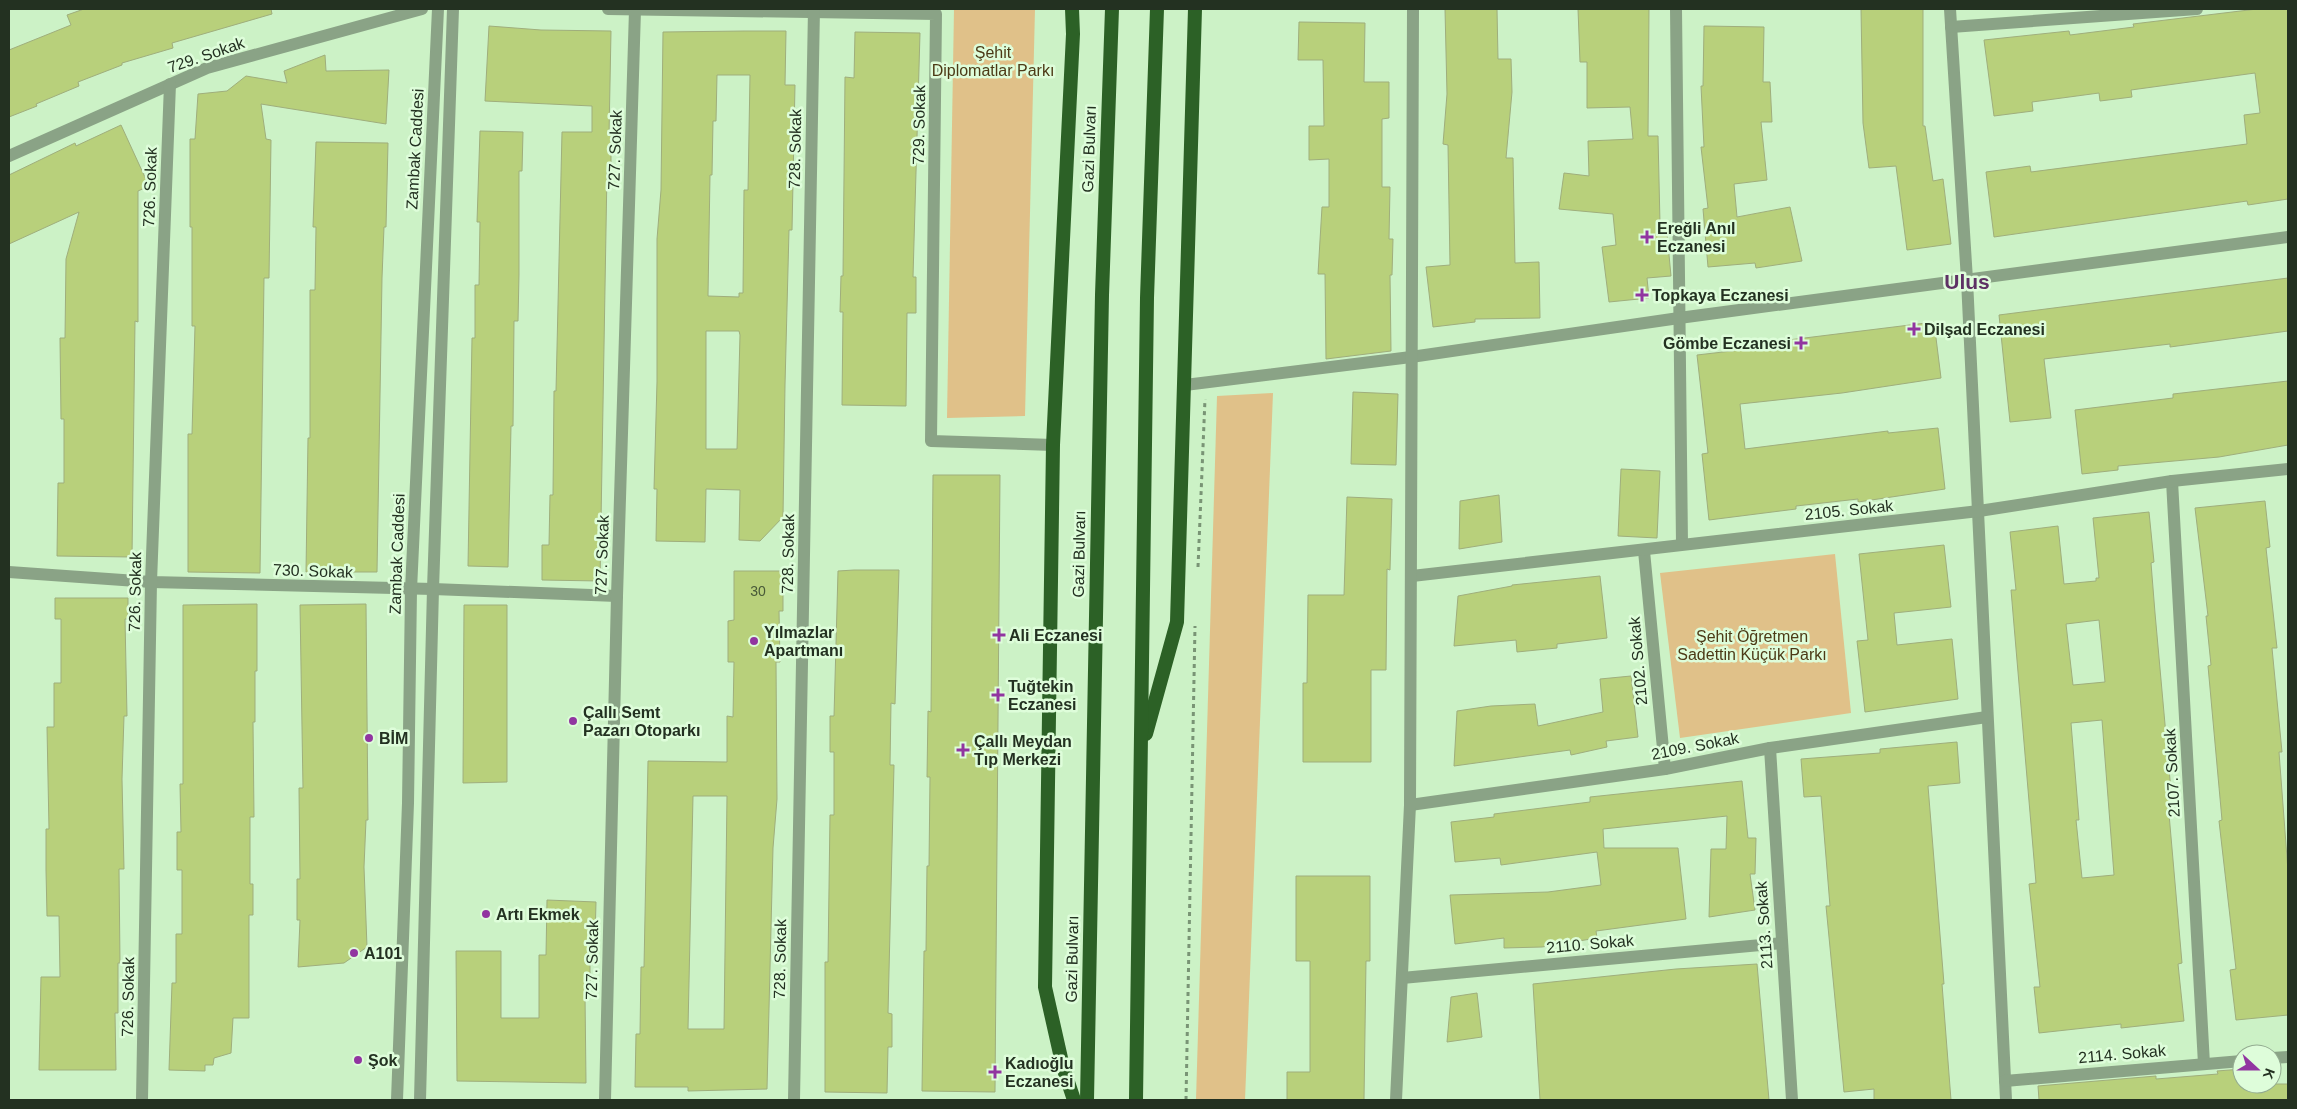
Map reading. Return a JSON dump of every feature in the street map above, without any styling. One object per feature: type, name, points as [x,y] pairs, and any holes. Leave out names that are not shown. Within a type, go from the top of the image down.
[{"type":"highway","points":[[1072,9],[1073,44],[1054,445],[1045,987],[1062,1067],[1074,1100]]},
{"type":"highway","name":"Gazi Bulvarı","points":[[1086,1100],[1102,295],[1112,9]]},
{"type":"highway","points":[[1136,1100],[1147,298],[1157,9]]},
{"type":"highway","points":[[1141,754],[1177,622],[1195,9]]},
{"type":"street","name":"729. Sokak","points":[[9,156],[207,68],[422,9]]},
{"type":"street","name":"Zambak Caddesi","points":[[397,1100],[408,803],[411,590],[438,9]]},
{"type":"street","name":"Zambak Caddesi","points":[[420,1100],[433,589],[453,9]]},
{"type":"street","name":"729. Sokak","points":[[608,9],[936,11],[931,442],[1054,445]]},
{"type":"street","points":[[1396,1100],[1410,804],[1412,576],[1410,357],[1413,9]]},
{"type":"street","points":[[1676,9],[1682,544]]},
{"type":"street","points":[[1950,9],[1979,511],[2006,1100]]},
{"type":"street","points":[[1951,27],[2197,9]]},
{"type":"street","name":"727. Sokak","points":[[605,1100],[617,596],[635,10]]},
{"type":"street","name":"728. Sokak","points":[[794,1100],[814,11]]},
{"type":"street","name":"726. Sokak","points":[[142,1100],[151,582],[170,84]]},
{"type":"street","points":[[1185,385],[1410,357],[1679,318],[2288,237]]},
{"type":"street","name":"2105. Sokak","points":[[1412,576],[1644,551],[1682,544],[1979,511],[2172,481],[2288,469]]},
{"type":"street","name":"2107. Sokak","points":[[2172,481],[2204,1064]]},
{"type":"street","name":"2102. Sokak","points":[[1644,551],[1664,769]]},
{"type":"street","name":"730. Sokak","points":[[9,572],[151,582],[617,596]]},
{"type":"street","name":"2109. Sokak","points":[[1410,804],[1664,769],[1770,748],[1987,717]]},
{"type":"street","name":"2113. Sokak","points":[[1770,748],[1792,1100]]},
{"type":"street","name":"2110. Sokak","points":[[1402,978],[1782,943]]},
{"type":"street","name":"2114. Sokak","points":[[2005,1081],[2232,1062]]},
{"type":"path","points":[[1198,571],[1206,382]]},
{"type":"path","points":[[1186,1100],[1195,620]]},
{"type":"green space","name":"Şehit Diplomatlar Parkı","points":[[954,9],[1035,9],[1025,416],[947,418]]},
{"type":"green space","points":[[1273,393],[1245,1100],[1196,1100],[1217,396]]},
{"type":"green space","name":"Şehit Öğretmen Sadettin Küçük Parkı","points":[[1835,554],[1851,713],[1680,738],[1660,573]]},
{"type":"building","points":[[84,9],[271,9],[272,14],[172,43],[173,48],[122,63],[122,65],[78,82],[79,86],[9,117],[9,50],[71,25],[67,15]]},
{"type":"building","points":[[1445,9],[1497,9],[1498,59],[1511,59],[1512,92],[1506,158],[1513,158],[1515,263],[1539,262],[1540,318],[1475,319],[1475,322],[1433,327],[1426,267],[1450,265],[1448,145],[1443,144],[1447,94]]},
{"type":"building","points":[[1578,9],[1649,9],[1648,136],[1658,136],[1660,224],[1666,223],[1671,276],[1647,278],[1649,298],[1609,302],[1602,247],[1616,245],[1613,214],[1559,209],[1564,173],[1589,176],[1588,141],[1633,139],[1630,107],[1587,108],[1587,62],[1580,62]]},
{"type":"building","points":[[1861,9],[1923,9],[1923,126],[1925,126],[1933,181],[1943,179],[1951,244],[1907,250],[1896,166],[1869,168],[1863,123]]},
{"type":"building","points":[[2257,9],[2288,9],[2288,199],[2248,205],[2247,201],[1994,237],[1986,172],[2030,166],[2031,172],[2247,144],[2244,115],[2260,113],[2255,73],[2131,90],[2132,97],[2100,101],[2099,93],[2032,102],[2033,111],[1994,116],[1984,40],[2069,31],[2070,35],[2134,27],[2133,24]]},
{"type":"building","points":[[1299,22],[1365,23],[1364,82],[1389,82],[1389,118],[1382,119],[1382,187],[1390,187],[1389,239],[1393,239],[1392,275],[1390,275],[1391,351],[1326,359],[1325,274],[1318,274],[1322,207],[1329,207],[1329,159],[1309,160],[1309,126],[1324,126],[1323,60],[1298,60]]},
{"type":"building","points":[[489,26],[541,30],[611,31],[609,135],[611,135],[611,171],[607,171],[600,581],[542,580],[542,545],[549,545],[550,495],[553,495],[554,391],[556,391],[562,132],[592,132],[592,106],[485,101]]},
{"type":"building","points":[[1704,26],[1764,27],[1763,82],[1770,82],[1772,122],[1761,122],[1767,180],[1734,184],[1737,217],[1790,207],[1802,261],[1756,268],[1755,263],[1708,267],[1703,209],[1708,208],[1701,147],[1704,147],[1701,86],[1703,86]]},
{"type":"building","points":[[786,31],[785,85],[795,85],[792,230],[789,230],[783,517],[760,541],[739,540],[740,490],[706,489],[705,542],[656,541],[657,489],[654,489],[657,382],[657,239],[661,190],[663,32]],"holes":[[[717,75],[750,75],[748,190],[744,190],[743,293],[739,293],[739,297],[708,296],[710,175],[712,175],[713,121],[716,121]],[[706,331],[739,331],[737,449],[706,449]]]},
{"type":"building","points":[[855,32],[920,33],[913,277],[916,277],[916,313],[907,313],[906,406],[842,405],[843,312],[840,312],[841,276],[843,276],[845,77],[854,78]]},
{"type":"building","points":[[325,55],[326,71],[389,70],[386,124],[261,104],[266,139],[271,140],[269,278],[264,278],[260,573],[188,572],[188,434],[192,434],[195,326],[192,326],[190,139],[195,139],[198,94],[227,91],[246,76],[287,83],[284,71]]},
{"type":"building","points":[[121,125],[149,186],[138,191],[138,322],[135,321],[132,557],[57,556],[58,483],[64,483],[64,419],[61,419],[60,338],[65,338],[66,259],[79,212],[9,244],[9,175],[75,143],[76,146]]},
{"type":"building","points":[[480,131],[523,132],[522,171],[519,171],[518,321],[514,321],[513,426],[511,426],[508,567],[468,566],[472,338],[475,338],[475,285],[479,285],[480,222],[477,222]]},
{"type":"building","points":[[316,142],[388,143],[386,227],[384,227],[382,278],[377,572],[306,572],[308,438],[310,438],[310,290],[315,290],[316,227],[313,227]]},
{"type":"building","points":[[2288,278],[2288,331],[2170,347],[2170,344],[2044,359],[2051,418],[2010,422],[1999,315]]},
{"type":"building","points":[[1934,322],[1941,378],[1842,393],[1740,404],[1745,449],[1888,431],[1888,433],[1938,428],[1945,489],[1858,502],[1858,499],[1796,506],[1796,509],[1709,520],[1702,454],[1708,453],[1697,355],[1749,349],[1748,345]]},
{"type":"building","points":[[2288,381],[2288,445],[2219,457],[2118,466],[2118,470],[2082,474],[2075,410],[2173,398],[2173,394]]},
{"type":"building","points":[[1353,392],[1398,394],[1396,465],[1351,464]]},
{"type":"building","points":[[1621,469],[1660,471],[1657,538],[1618,536]]},
{"type":"building","points":[[933,475],[1000,475],[995,1092],[922,1091],[924,951],[926,951],[927,866],[929,866],[930,777],[927,777],[928,711],[931,712]]},
{"type":"building","points":[[1499,495],[1502,542],[1459,549],[1460,501]]},
{"type":"building","points":[[1347,497],[1392,499],[1390,570],[1387,569],[1386,670],[1371,670],[1371,762],[1303,762],[1303,683],[1307,683],[1308,595],[1344,595]]},
{"type":"building","points":[[2265,501],[2270,547],[2266,548],[2277,648],[2272,648],[2282,752],[2279,752],[2288,871],[2288,1015],[2236,1020],[2230,970],[2236,969],[2219,821],[2222,820],[2208,666],[2211,665],[2206,616],[2208,616],[2195,508]]},
{"type":"building","points":[[2149,512],[2154,562],[2151,563],[2173,813],[2169,814],[2182,963],[2178,964],[2184,1021],[2121,1028],[2121,1024],[2039,1033],[2034,987],[2040,987],[2029,884],[2036,883],[2011,590],[2016,590],[2010,532],[2058,526],[2064,584],[2096,581],[2096,578],[2099,578],[2093,518]],"holes":[[[2099,620],[2105,682],[2073,685],[2066,624]],[[2102,720],[2114,875],[2082,878],[2076,820],[2079,820],[2071,723]]]},
{"type":"building","points":[[1944,545],[1951,607],[1894,613],[1897,645],[1952,639],[1958,699],[1865,712],[1857,641],[1868,640],[1859,554]]},
{"type":"building","points":[[899,570],[895,704],[891,703],[890,765],[894,765],[888,1013],[892,1014],[892,1047],[888,1047],[887,1093],[825,1092],[825,962],[828,962],[830,815],[834,815],[834,752],[830,752],[830,716],[834,716],[838,571]]},
{"type":"building","points":[[734,571],[783,571],[783,611],[779,611],[780,662],[776,662],[777,799],[773,848],[767,1089],[688,1091],[688,1087],[635,1087],[636,1034],[640,1034],[641,967],[644,967],[648,761],[727,762],[727,716],[733,717],[734,662],[728,662],[728,621],[734,620]],"holes":[[[693,796],[727,796],[724,1029],[688,1029]]]},
{"type":"building","points":[[1600,576],[1607,638],[1557,644],[1557,648],[1517,652],[1516,640],[1454,646],[1458,596],[1512,585]]},
{"type":"building","points":[[55,598],[128,598],[128,619],[125,619],[127,716],[124,716],[122,779],[124,869],[119,869],[120,963],[118,963],[118,1013],[115,1013],[116,1070],[39,1070],[41,977],[60,977],[59,916],[47,916],[46,870],[46,829],[49,829],[47,727],[54,727],[54,683],[61,683],[61,619],[55,619]]},
{"type":"building","points":[[257,604],[257,671],[255,671],[255,722],[253,722],[254,817],[250,817],[250,884],[253,884],[253,915],[249,915],[249,1018],[233,1018],[231,1053],[214,1058],[213,1065],[205,1065],[205,1071],[169,1070],[172,983],[176,983],[176,934],[182,934],[182,870],[177,870],[177,832],[181,832],[180,784],[183,784],[183,605]]},
{"type":"building","points":[[366,604],[368,820],[366,820],[364,867],[367,947],[344,963],[298,967],[300,920],[297,920],[297,879],[300,879],[299,788],[303,788],[300,605]]},
{"type":"building","points":[[464,605],[507,605],[507,782],[463,783]]},
{"type":"building","points":[[1631,676],[1638,737],[1606,741],[1607,747],[1571,755],[1570,750],[1454,766],[1457,711],[1491,706],[1535,704],[1538,726],[1603,712],[1600,679]]},
{"type":"building","points":[[1957,742],[1960,783],[1928,786],[1951,1100],[1874,1100],[1874,1089],[1844,1092],[1826,906],[1830,906],[1821,796],[1804,797],[1801,759],[1880,753],[1880,749]]},
{"type":"building","points":[[1742,781],[1748,838],[1756,838],[1755,874],[1750,874],[1755,910],[1709,917],[1711,849],[1726,849],[1727,816],[1603,829],[1604,848],[1678,848],[1686,919],[1596,931],[1597,938],[1542,947],[1504,948],[1504,938],[1455,944],[1450,895],[1548,892],[1601,885],[1597,852],[1501,865],[1500,858],[1455,862],[1451,822],[1494,817],[1494,814],[1590,802],[1590,797]]},
{"type":"building","points":[[1296,876],[1370,876],[1370,961],[1366,961],[1364,1100],[1287,1100],[1287,1072],[1310,1072],[1310,961],[1296,961]]},
{"type":"building","points":[[547,900],[596,902],[595,939],[590,939],[590,994],[585,994],[586,1083],[457,1081],[456,951],[501,951],[501,1018],[539,1018],[539,955],[546,955]]},
{"type":"building","points":[[1757,964],[1769,1100],[1540,1100],[1533,984],[1676,969]]},
{"type":"building","points":[[1477,993],[1482,1037],[1447,1042],[1451,997]]},
{"type":"building","points":[[2232,1070],[2232,1094],[2282,1094],[2282,1084],[2288,1084],[2288,1100],[2039,1100],[2038,1086],[2156,1076],[2156,1079],[2218,1074],[2217,1071]]},
{"type":"place","name":"Ereğli Anıl Eczanesi","points":[[1647,237]]},
{"type":"place","name":"Topkaya Eczanesi","points":[[1642,295]]},
{"type":"place","name":"Dilşad Eczanesi","points":[[1914,329]]},
{"type":"place","name":"Gömbe Eczanesi","points":[[1801,343]]},
{"type":"place","name":"Ali Eczanesi","points":[[999,635]]},
{"type":"place","name":"Yılmazlar Apartmanı","points":[[754,641]]},
{"type":"place","name":"Tuğtekin Eczanesi","points":[[998,695]]},
{"type":"place","name":"Çallı Semt Pazarı Otoparkı","points":[[573,721]]},
{"type":"place","name":"BİM","points":[[369,738]]},
{"type":"place","name":"Çallı Meydan Tıp Merkezi","points":[[963,750]]},
{"type":"place","name":"Artı Ekmek","points":[[486,914]]},
{"type":"place","name":"A101","points":[[354,953]]},
{"type":"place","name":"Şok","points":[[358,1060]]},
{"type":"place","name":"Kadıoğlu Eczanesi","points":[[995,1072]]},
{"type":"district","name":"Ulus","points":[[1967,281]]}]
